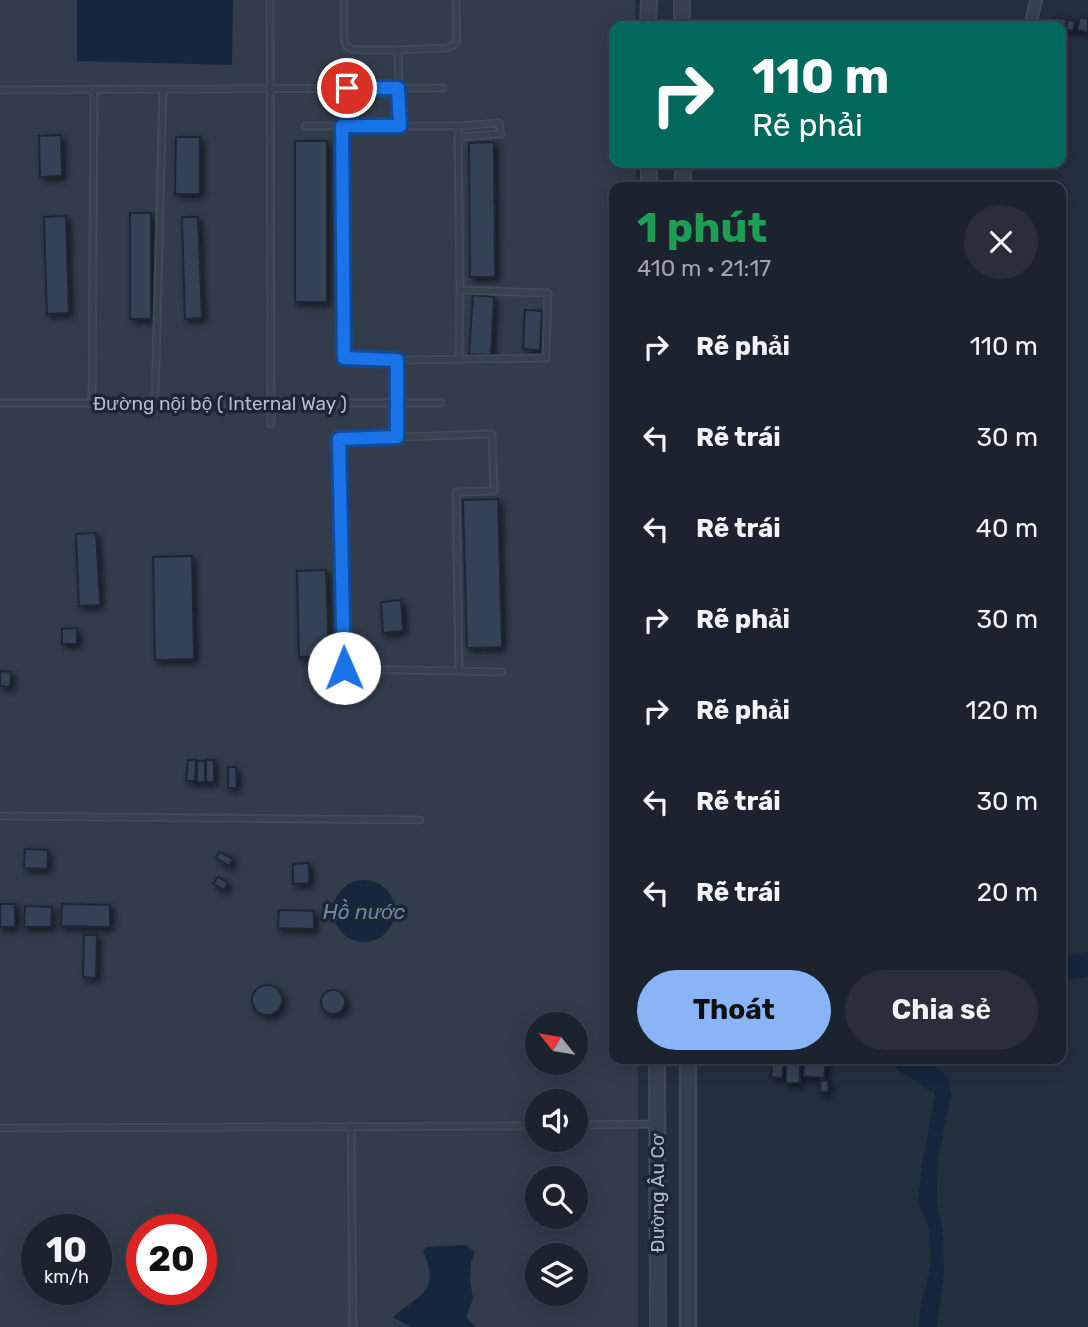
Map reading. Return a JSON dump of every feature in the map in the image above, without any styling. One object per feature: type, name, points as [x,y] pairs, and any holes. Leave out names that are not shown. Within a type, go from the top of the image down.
[{"type":"street","points":[[649,0],[649,21]]},
{"type":"street","points":[[682,0],[682,21]]},
{"type":"street","points":[[1031,21],[1036,0]]},
{"type":"street","name":"Đường Âu Cơ","points":[[656,1064],[658,1327]]},
{"type":"street","name":"Đường Âu Cơ","points":[[688,1064],[688,1327]]},
{"type":"lane","points":[[270,0],[271,424]]},
{"type":"lane","points":[[344,0],[344,38],[346,46],[354,50],[446,48],[454,45],[457,39],[456,0]]},
{"type":"lane","points":[[398,50],[400,126]]},
{"type":"lane","points":[[0,90],[443,88]]},
{"type":"lane","points":[[155,403],[163,89]]},
{"type":"lane","points":[[92,403],[94,90]]},
{"type":"lane","points":[[305,126],[458,126],[499,122],[500,134],[459,137]]},
{"type":"lane","points":[[342,126],[344,358],[546,358],[548,293],[460,290]]},
{"type":"lane","points":[[458,126],[459,359]]},
{"type":"lane","points":[[397,360],[397,437]]},
{"type":"lane","name":"Đường nội bộ ( Internal Way )","points":[[0,403],[441,403]]},
{"type":"lane","points":[[459,671],[456,492],[494,491],[492,434],[339,439],[344,668],[459,671],[502,672]]},
{"type":"lane","points":[[0,816],[420,820]]},
{"type":"lane","points":[[588,1125],[657,1124]]},
{"type":"lane","points":[[351,1126],[354,1327]]},
{"type":"lane","points":[[0,1128],[525,1126]]},
{"type":"shaded area","points":[[0,0],[635,0],[635,21],[609,21],[609,168],[636,168],[636,182],[609,182],[609,1064],[638,1064],[638,1327],[0,1327]]},
{"type":"water","points":[[77,0],[233,0],[232,65],[77,61]]},
{"type":"water","name":"Hồ nước","points":[[364,880],[386,889],[395,911],[386,933],[364,942],[342,933],[333,911],[342,889]]},
{"type":"water","points":[[1088,952],[1088,977],[1066,980],[1066,956]]},
{"type":"water","points":[[894,1064],[934,1064],[948,1078],[951,1095],[938,1157],[937,1199],[943,1237],[944,1273],[937,1327],[919,1327],[920,1309],[931,1265],[929,1230],[918,1200],[935,1094],[898,1070]]},
{"type":"water","points":[[466,1245],[475,1252],[471,1261],[470,1280],[473,1299],[466,1317],[476,1327],[410,1327],[393,1317],[419,1297],[429,1283],[428,1264],[423,1251],[426,1247]]},
{"type":"building","points":[[1055,17],[1067,20],[1066,24],[1066,21],[1055,21]]},
{"type":"building","points":[[1080,17],[1088,19],[1088,32],[1077,30]]},
{"type":"building","points":[[1068,20],[1075,21],[1073,31],[1066,29]]},
{"type":"building","points":[[61,135],[62,176],[40,177],[39,136]]},
{"type":"building","points":[[176,137],[200,137],[200,194],[175,194]]},
{"type":"building","points":[[295,141],[327,141],[327,302],[295,302]]},
{"type":"building","points":[[494,142],[495,277],[470,277],[469,143]]},
{"type":"building","points":[[130,213],[151,213],[151,319],[130,319]]},
{"type":"building","points":[[66,216],[69,313],[47,314],[44,217]]},
{"type":"building","points":[[182,217],[198,217],[202,318],[185,319]]},
{"type":"building","points":[[473,295],[494,297],[491,355],[469,354]]},
{"type":"building","points":[[525,310],[542,311],[540,350],[523,349]]},
{"type":"building","points":[[498,499],[502,647],[467,648],[463,500]]},
{"type":"building","points":[[96,533],[100,605],[79,606],[76,534]]},
{"type":"building","points":[[192,556],[194,659],[155,660],[153,557]]},
{"type":"building","points":[[326,570],[329,656],[299,657],[297,571]]},
{"type":"building","points":[[401,600],[403,631],[383,633],[381,602]]},
{"type":"building","points":[[77,628],[77,644],[62,644],[62,629]]},
{"type":"building","points":[[0,671],[11,672],[10,687],[0,686]]},
{"type":"building","points":[[188,760],[196,760],[195,781],[186,781]]},
{"type":"building","points":[[206,760],[214,760],[214,782],[206,782]]},
{"type":"building","points":[[197,761],[205,761],[205,782],[197,782]]},
{"type":"building","points":[[228,767],[236,767],[237,788],[228,788]]},
{"type":"building","points":[[25,849],[48,850],[47,869],[24,868]]},
{"type":"building","points":[[219,852],[233,859],[229,866],[216,858]]},
{"type":"building","points":[[309,863],[309,883],[293,884],[293,864]]},
{"type":"building","points":[[218,877],[228,883],[224,890],[213,884]]},
{"type":"building","points":[[0,904],[15,904],[15,927],[0,927]]},
{"type":"building","points":[[62,904],[110,905],[110,927],[61,926]]},
{"type":"building","points":[[25,906],[52,907],[51,927],[24,927]]},
{"type":"building","points":[[279,910],[314,911],[314,929],[278,928]]},
{"type":"building","points":[[84,935],[97,935],[96,978],[83,977]]},
{"type":"building","points":[[267,985],[273,986],[281,994],[281,1006],[273,1014],[267,1015],[261,1014],[253,1006],[252,1000],[253,994],[261,986]]},
{"type":"building","points":[[328,990],[338,990],[345,997],[345,1007],[338,1014],[328,1014],[321,1007],[321,997]]},
{"type":"building","points":[[772,1064],[783,1065],[782,1078],[771,1077]]},
{"type":"building","points":[[786,1064],[800,1064],[800,1083],[786,1083]]},
{"type":"building","points":[[804,1064],[825,1064],[824,1078],[803,1076]]},
{"type":"building","points":[[821,1080],[828,1081],[828,1092],[820,1092]]},
{"type":"route","points":[[344,668],[339,439],[397,437],[397,360],[344,358],[342,126],[400,126],[398,88],[347,88]]}]
